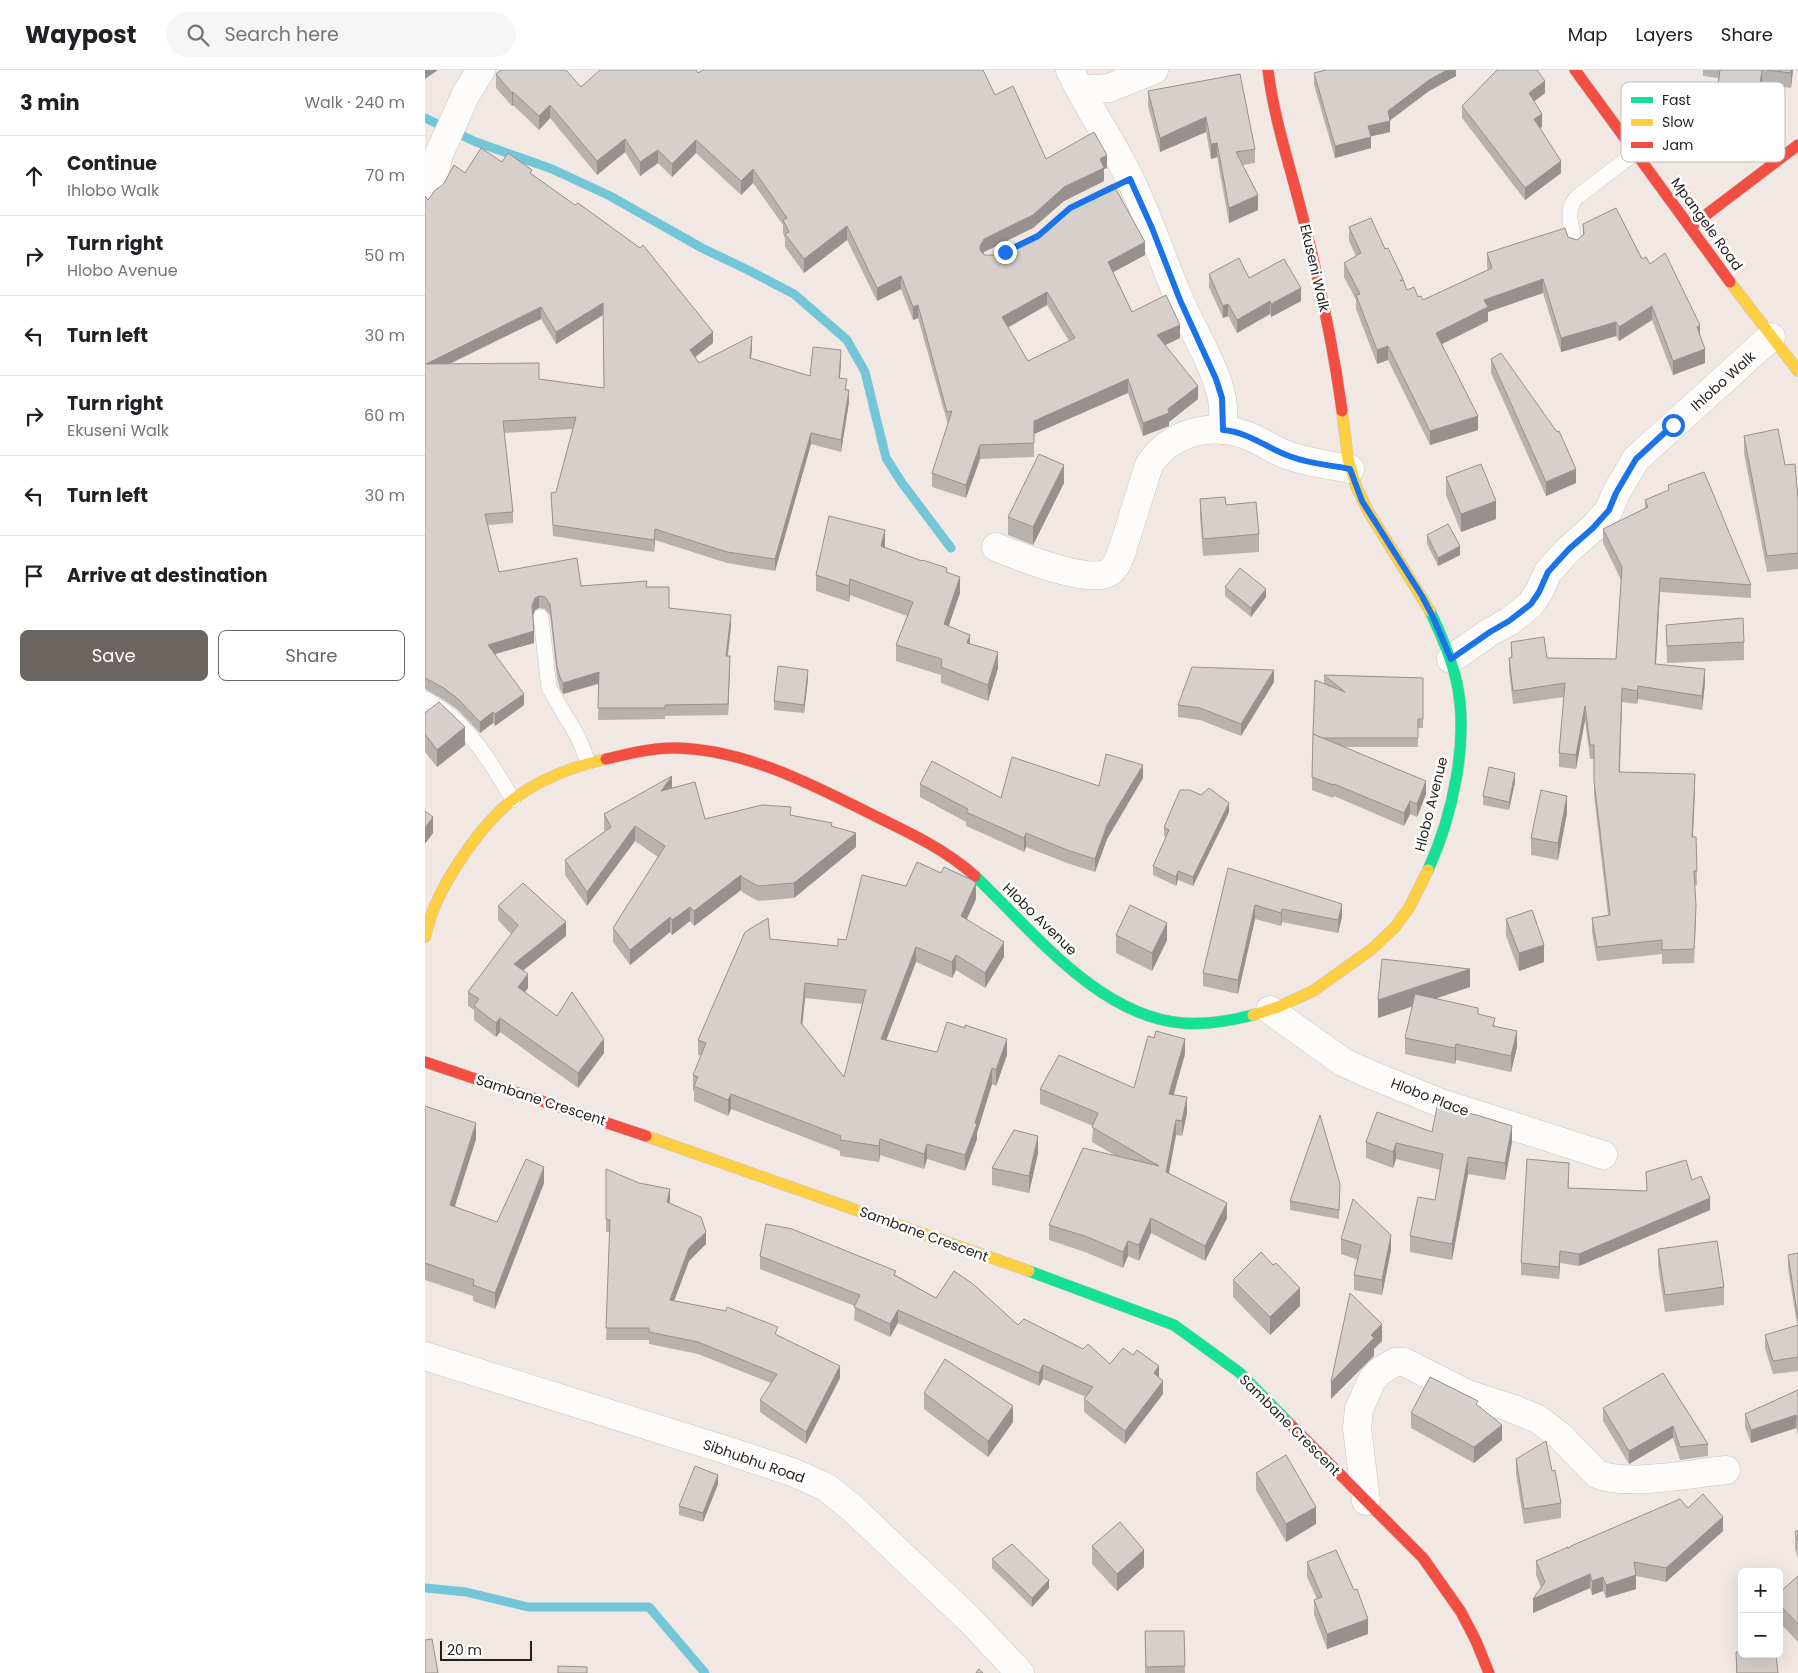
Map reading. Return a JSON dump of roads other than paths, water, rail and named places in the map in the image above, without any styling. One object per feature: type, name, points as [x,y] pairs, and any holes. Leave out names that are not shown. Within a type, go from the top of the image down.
[{"type":"street","points":[[431,186],[439,154],[466,94],[481,70]]},
{"type":"street","points":[[1075,80],[1109,88],[1154,70]]},
{"type":"street","name":"Ekuseni Walk","points":[[1268,70],[1271,98],[1307,229],[1329,329],[1350,469]]},
{"type":"street","name":"Mpangele Road","points":[[1575,70],[1621,132]]},
{"type":"street","points":[[1075,80],[1121,183],[1152,228],[1180,300],[1216,379],[1222,398],[1223,430]]},
{"type":"street","points":[[1785,155],[1798,145]]},
{"type":"street","name":"Mpangele Road","points":[[1643,162],[1689,227],[1798,371]]},
{"type":"street","points":[[1689,227],[1775,162]]},
{"type":"street","name":"Ihlobo Walk","points":[[1451,659],[1509,621],[1531,604],[1548,572],[1609,510],[1616,493],[1636,459],[1771,337]]},
{"type":"street","points":[[996,548],[1031,562],[1078,573],[1102,576],[1116,566],[1149,465],[1155,454],[1174,440],[1212,428],[1233,430],[1252,437],[1291,457],[1350,469]]},
{"type":"street","name":"Hlobo Avenue","points":[[425,937],[434,906],[459,862],[492,821],[513,800],[546,780],[588,762],[674,747],[718,752],[762,767],[823,790],[928,842],[967,869],[1061,963],[1135,1011],[1166,1021],[1211,1023],[1236,1020],[1270,1010],[1313,991],[1353,964],[1379,943],[1397,926],[1409,908],[1436,852],[1446,820],[1460,747],[1460,696],[1451,659],[1422,596],[1362,501],[1350,469]]},
{"type":"street","name":"Hlobo Place","points":[[1270,1010],[1343,1062],[1367,1073],[1438,1102],[1603,1155]]},
{"type":"street","name":"Sambane Crescent","points":[[425,1062],[613,1124],[1072,1287],[1173,1325],[1240,1373],[1423,1558],[1466,1618],[1480,1646],[1489,1673]]},
{"type":"street","name":"Sibhubhu Road","points":[[425,1356],[732,1452],[792,1472],[826,1487],[852,1508],[956,1607],[1020,1673]]},
{"type":"street","name":"Sambane Crescent","points":[[1367,1501],[1357,1428],[1359,1409],[1372,1380],[1379,1372],[1395,1362],[1404,1362],[1467,1394],[1538,1419],[1560,1436],[1597,1474],[1604,1477],[1627,1480],[1726,1470]]},
{"type":"lane","points":[[1575,245],[1569,210],[1571,203],[1623,162]]},
{"type":"lane","points":[[541,617],[549,688],[575,730],[588,762]]},
{"type":"lane","points":[[425,699],[453,719],[473,739],[513,800]]},
{"type":"waterway","points":[[425,118],[476,142],[552,169],[610,196],[702,248],[794,294],[847,340],[865,372],[886,458],[902,483],[951,548]]},
{"type":"waterway","points":[[425,1588],[466,1592],[528,1607],[649,1607],[705,1673]]}]
